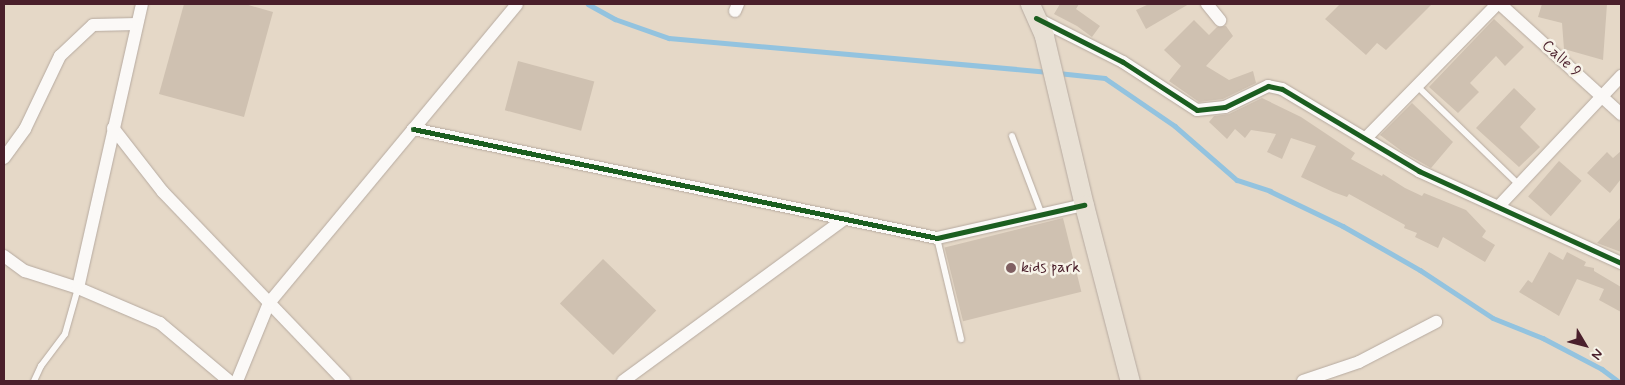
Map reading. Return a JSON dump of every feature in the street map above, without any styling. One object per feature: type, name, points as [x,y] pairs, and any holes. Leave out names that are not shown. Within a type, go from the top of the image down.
[{"type":"main road","points":[[1032,8],[1044,36],[1125,380]]},
{"type":"street","points":[[78,288],[142,4]]},
{"type":"street","points":[[237,381],[268,303],[517,4]]},
{"type":"street","points":[[1207,4],[1220,20]]},
{"type":"street","points":[[1366,138],[1499,4]]},
{"type":"street","name":"Calle 9","points":[[1499,4],[1621,114]]},
{"type":"street","points":[[1032,8],[1123,62],[1198,110],[1224,107],[1268,86],[1276,87],[1366,138],[1418,171],[1621,263]]},
{"type":"street","points":[[4,158],[25,129],[60,56],[93,25],[137,24]]},
{"type":"street","points":[[1498,207],[1621,76]]},
{"type":"street","points":[[113,128],[162,192],[344,381]]},
{"type":"street","points":[[413,129],[937,238],[1084,205]]},
{"type":"street","points":[[624,381],[846,218]]},
{"type":"street","points":[[4,256],[25,272],[78,288],[160,323],[229,381]]},
{"type":"street","points":[[1303,381],[1359,362],[1436,322]]},
{"type":"lane","points":[[1417,86],[1519,185]]},
{"type":"lane","points":[[1012,136],[1042,215]]},
{"type":"lane","points":[[937,238],[961,339]]},
{"type":"lane","points":[[34,381],[41,366],[65,334],[78,288]]},
{"type":"building","points":[[184,4],[245,4],[273,12],[244,117],[159,94]]},
{"type":"building","points":[[1060,4],[1079,4],[1076,9],[1100,26],[1092,37],[1077,26],[1054,14]]},
{"type":"building","points":[[1149,4],[1189,4],[1146,29],[1136,10]]},
{"type":"building","points":[[1340,4],[1432,4],[1386,50],[1377,43],[1366,55],[1325,19]]},
{"type":"building","points":[[1542,4],[1607,4],[1603,60],[1564,49],[1562,23],[1538,17]]},
{"type":"building","points":[[1494,19],[1524,47],[1505,66],[1496,56],[1470,83],[1479,92],[1458,113],[1429,87]]},
{"type":"building","points":[[1194,20],[1209,35],[1217,27],[1226,26],[1233,36],[1206,66],[1229,80],[1253,71],[1256,83],[1223,99],[1199,102],[1169,81],[1181,66],[1164,50]]},
{"type":"building","points":[[518,61],[594,81],[581,131],[505,110]]},
{"type":"building","points":[[1514,88],[1536,109],[1520,127],[1540,147],[1519,167],[1476,128]]},
{"type":"building","points":[[1262,98],[1301,117],[1355,153],[1351,159],[1422,196],[1424,193],[1466,210],[1486,231],[1482,237],[1495,245],[1485,262],[1443,237],[1438,248],[1415,237],[1417,233],[1404,228],[1405,225],[1349,194],[1347,197],[1301,177],[1316,146],[1291,138],[1282,159],[1267,152],[1276,134],[1251,130],[1245,138],[1235,129],[1227,139],[1209,122],[1214,116],[1229,114]]},
{"type":"building","points":[[1412,103],[1453,142],[1431,168],[1403,152],[1380,135]]},
{"type":"building","points":[[1621,151],[1621,179],[1610,193],[1587,173],[1607,152],[1613,158]]},
{"type":"building","points":[[1559,161],[1582,181],[1551,216],[1528,196]]},
{"type":"building","points":[[1621,217],[1621,252],[1597,243]]},
{"type":"building","name":"kids park","points":[[1063,218],[1081,292],[963,321],[945,248]]},
{"type":"building","points":[[1549,252],[1563,260],[1567,252],[1586,262],[1584,266],[1594,268],[1594,271],[1621,287],[1621,312],[1599,300],[1604,289],[1577,279],[1559,316],[1519,292],[1528,280],[1532,283]]},
{"type":"building","points":[[603,259],[656,310],[613,355],[560,304]]},
{"type":"waterway","points":[[588,4],[615,19],[669,38],[1048,72]]},
{"type":"waterway","points":[[1058,73],[1105,78],[1175,126],[1237,180],[1270,191],[1343,226],[1420,270],[1493,318],[1543,338],[1602,369],[1618,381]]},
{"type":"cycle path","points":[[1036,18],[1123,62],[1197,110],[1225,107],[1268,86],[1282,89],[1419,171],[1621,263]]},
{"type":"cycle path","points":[[413,129],[937,238],[1084,205]]},
{"type":"place","name":"kids park","points":[[1011,268]]}]
